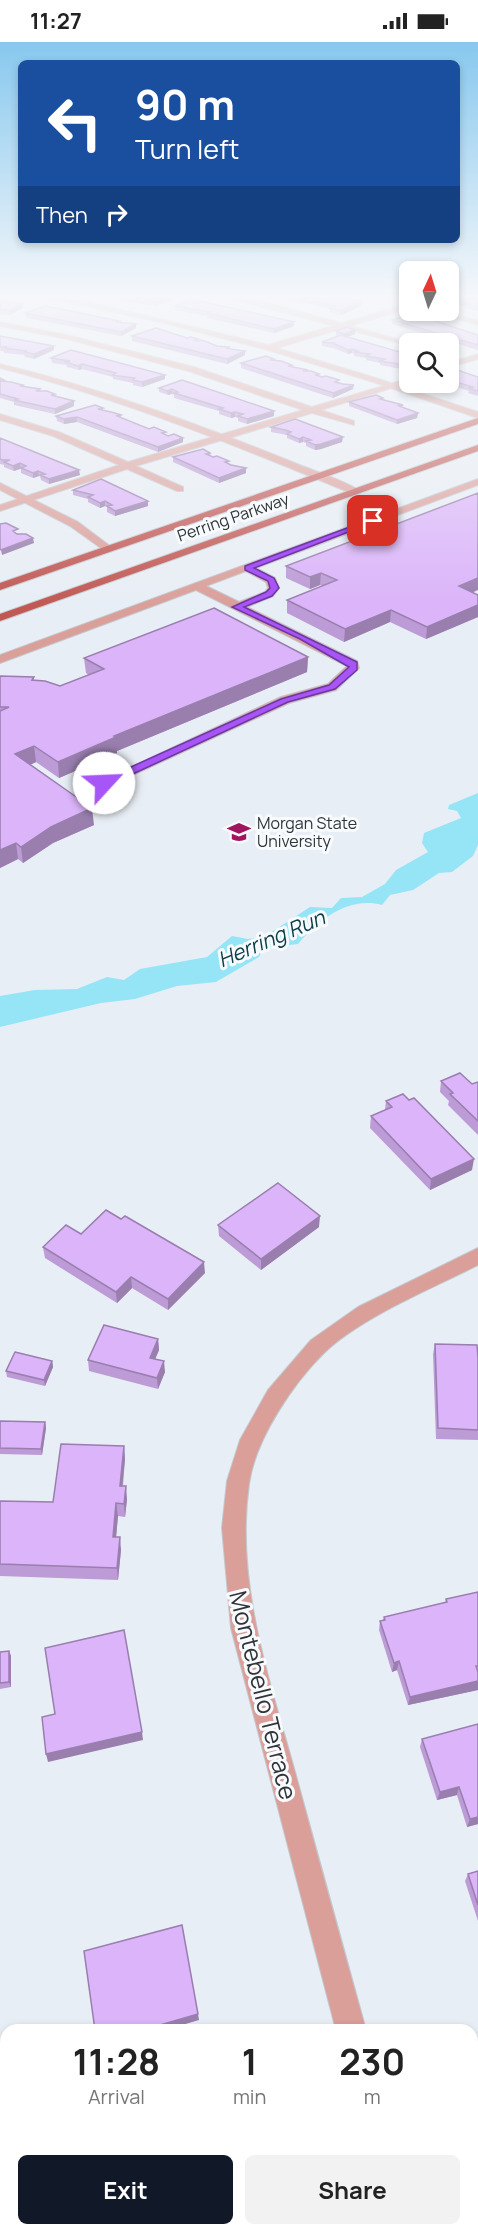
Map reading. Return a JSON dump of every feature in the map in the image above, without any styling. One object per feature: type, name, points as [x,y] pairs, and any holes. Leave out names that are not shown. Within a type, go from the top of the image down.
[{"type":"main road","name":"Perring Parkway","points":[[0,586],[478,421]]},
{"type":"main road","name":"Perring Parkway","points":[[0,618],[478,448]]},
{"type":"street","points":[[125,400],[225,437],[356,492]]},
{"type":"street","points":[[284,400],[351,423]]},
{"type":"street","points":[[0,508],[129,465],[346,400]]},
{"type":"street","points":[[437,400],[478,415]]},
{"type":"street","points":[[0,417],[56,435],[180,489]]},
{"type":"street","points":[[0,659],[478,482]]},
{"type":"street","points":[[0,486],[74,524],[110,549]]},
{"type":"street","points":[[237,607],[269,594],[274,588],[271,580],[248,568]]},
{"type":"street","points":[[104,783],[285,700],[332,687],[353,668],[354,664],[303,637],[237,607],[198,586]]},
{"type":"street","name":"Montebello Terrace","points":[[349,2024],[243,1628],[232,1528],[238,1481],[251,1440],[276,1396],[318,1346],[365,1313],[478,1256]]},
{"type":"water","name":"Herring Run","points":[[478,793],[478,845],[473,856],[452,872],[439,873],[413,890],[390,895],[382,905],[357,904],[335,912],[298,944],[264,948],[259,957],[216,982],[177,986],[135,999],[101,1003],[0,1027],[0,996],[35,990],[77,989],[107,977],[124,980],[140,969],[207,957],[232,936],[248,939],[264,937],[310,907],[332,908],[341,898],[362,897],[385,884],[396,870],[428,852],[422,843],[424,833],[461,818],[457,811],[448,809],[449,805]]},
{"type":"building","points":[[15,400],[74,401],[55,409]]},
{"type":"building","points":[[198,400],[242,400],[274,411],[247,419],[238,416],[243,414],[219,409],[223,408]]},
{"type":"building","points":[[385,400],[403,405],[399,406],[418,413],[397,420],[349,402]]},
{"type":"building","points":[[95,405],[103,408],[98,409],[121,415],[117,416],[149,429],[154,427],[166,432],[162,433],[168,436],[174,434],[183,438],[158,447],[77,417],[64,419],[56,416]]},
{"type":"building","points":[[295,419],[343,437],[315,445],[306,441],[311,440],[303,437],[299,439],[287,434],[291,432],[271,427]]},
{"type":"building","points":[[0,438],[79,470],[49,479],[40,475],[45,474],[38,471],[33,473],[21,468],[26,466],[20,463],[13,466],[4,462],[10,460],[0,459]]},
{"type":"building","points":[[203,449],[210,453],[206,454],[229,461],[225,462],[231,465],[246,468],[219,478],[173,457]]},
{"type":"building","points":[[101,479],[148,501],[115,511],[107,506],[112,505],[105,501],[100,503],[88,497],[93,495],[73,490]]},
{"type":"building","points":[[478,493],[478,578],[459,586],[478,595],[478,605],[427,627],[391,610],[345,629],[287,600],[337,580],[321,573],[310,577],[286,566]]},
{"type":"building","points":[[6,523],[18,529],[13,531],[17,534],[26,534],[33,538],[1,550],[0,524]]},
{"type":"building","points":[[214,608],[308,657],[114,736],[116,737],[58,762],[34,746],[15,754],[92,808],[51,827],[21,847],[16,843],[0,850],[0,711],[9,707],[0,707],[0,676],[34,677],[32,680],[60,686],[104,669],[84,658]]},
{"type":"building","points":[[460,1073],[472,1084],[478,1082],[478,1121],[450,1094],[453,1093],[441,1081]]},
{"type":"building","points":[[403,1094],[409,1100],[414,1098],[474,1159],[431,1179],[371,1116],[392,1107],[386,1101]]},
{"type":"building","points":[[278,1183],[320,1216],[261,1259],[218,1225]]},
{"type":"building","points":[[106,1210],[121,1219],[125,1216],[204,1262],[168,1299],[131,1277],[116,1292],[43,1247],[66,1225],[81,1234]]},
{"type":"building","points":[[104,1325],[158,1339],[150,1358],[164,1361],[157,1378],[88,1360]]},
{"type":"building","points":[[435,1344],[477,1345],[478,1430],[438,1428]]},
{"type":"building","points":[[15,1352],[52,1361],[44,1380],[6,1371]]},
{"type":"building","points":[[0,1421],[45,1422],[41,1449],[0,1448]]},
{"type":"building","points":[[61,1444],[124,1446],[120,1486],[126,1486],[124,1504],[116,1503],[113,1537],[120,1537],[117,1568],[0,1564],[0,1501],[53,1502]]},
{"type":"building","points":[[478,1592],[478,1666],[476,1666],[478,1681],[410,1697],[399,1661],[394,1663],[380,1621],[385,1620],[384,1617]]},
{"type":"building","points":[[124,1630],[142,1732],[46,1754],[42,1717],[55,1714],[45,1648]]},
{"type":"building","points":[[9,1651],[9,1682],[0,1683],[0,1652]]},
{"type":"building","points":[[478,1724],[478,1817],[470,1819],[459,1787],[440,1792],[422,1739]]},
{"type":"building","points":[[478,1871],[478,1905],[468,1874]]},
{"type":"building","points":[[182,1925],[198,2014],[164,2024],[94,2024],[84,1951]]},
{"type":"place","name":"Morgan State University","points":[[239,832]]},
{"type":"route","points":[[104,783],[285,700],[332,687],[353,668],[354,664],[303,637],[237,607],[269,594],[274,588],[271,580],[248,568],[373,521]]}]
